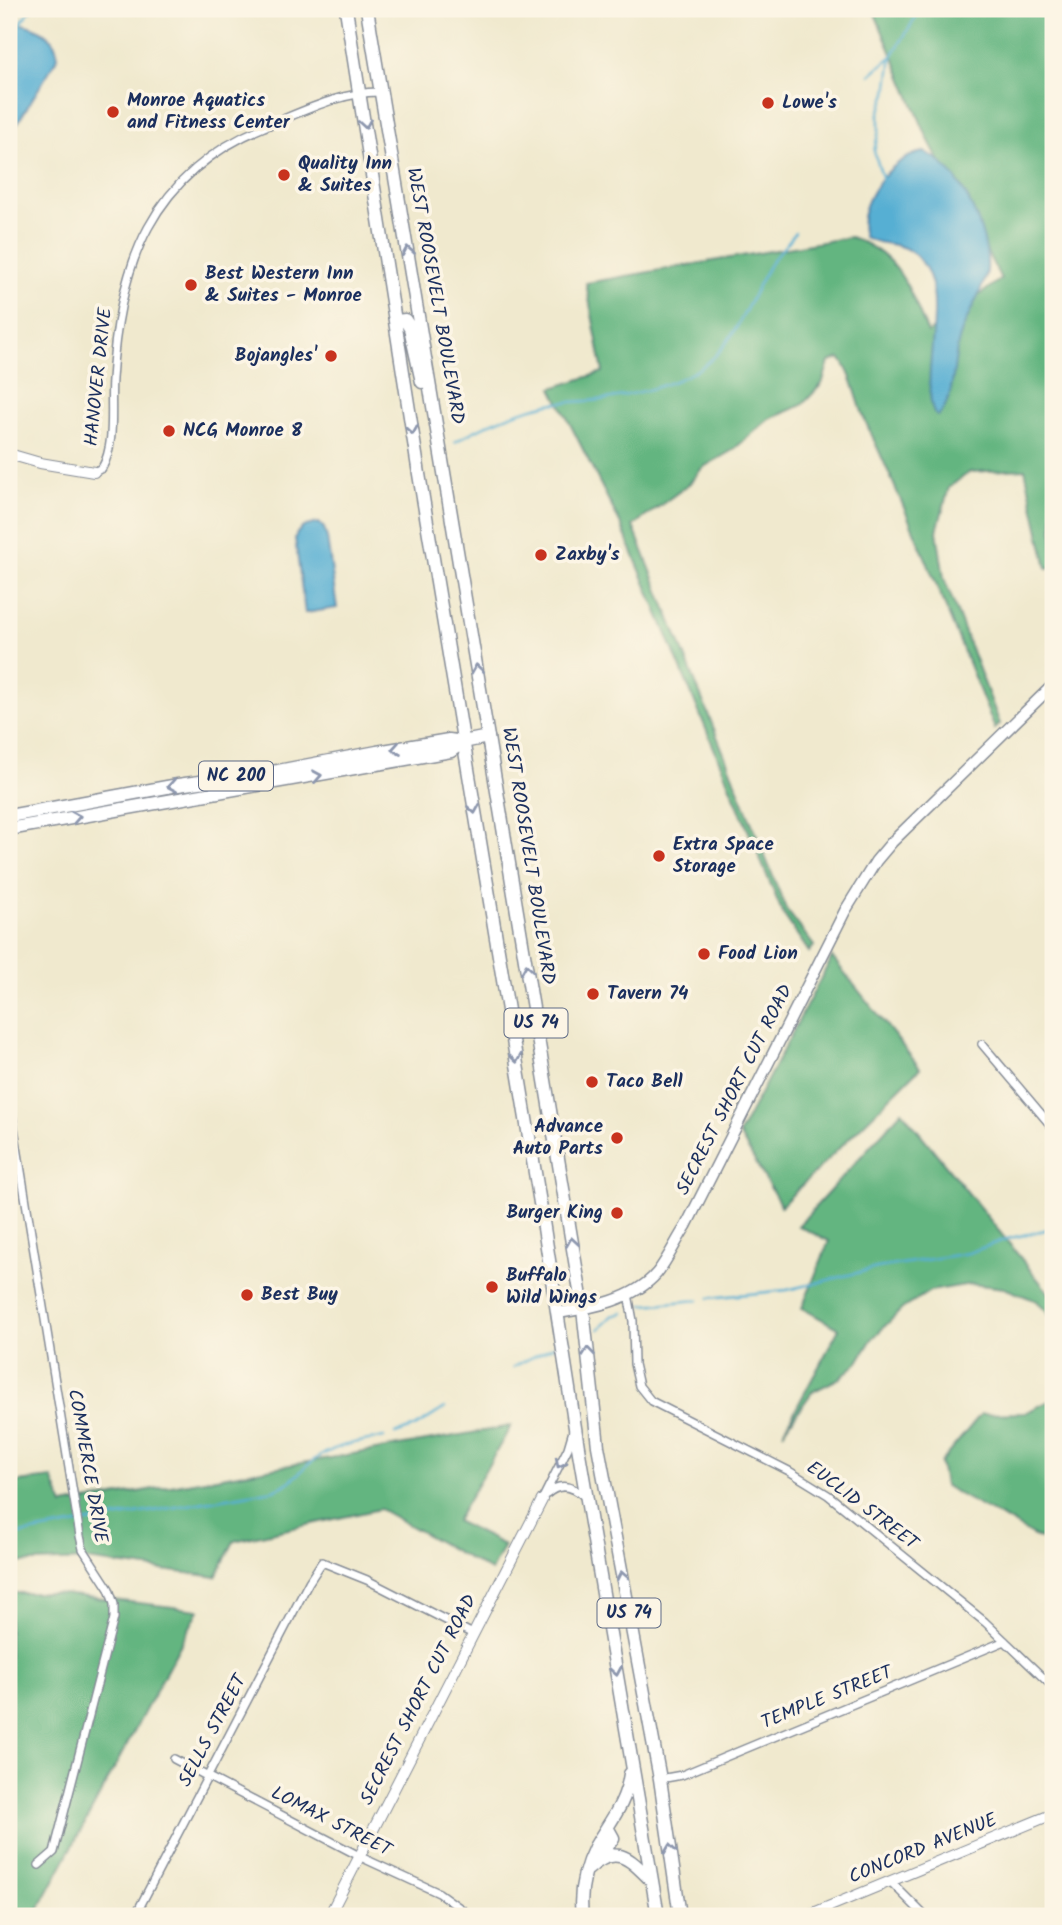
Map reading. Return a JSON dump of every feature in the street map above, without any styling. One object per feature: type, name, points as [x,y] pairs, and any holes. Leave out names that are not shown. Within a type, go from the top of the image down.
[{"type":"main road","name":"WEST ROOSEVELT BOULEVARD","points":[[346,9],[586,1497],[658,1916]]},
{"type":"main road","name":"WEST ROOSEVELT BOULEVARD","points":[[367,9],[583,1309],[598,1446],[660,1779],[680,1916]]},
{"type":"main road","points":[[396,321],[405,320],[410,328],[438,436]]},
{"type":"main road","name":"SECREST SHORT CUT ROAD","points":[[558,1313],[583,1309],[628,1294],[657,1273],[686,1226],[845,911],[876,861],[891,842],[1053,685]]},
{"type":"main road","name":"NC 200","points":[[9,816],[449,740],[463,742],[488,737]]},
{"type":"main road","name":"NC 200","points":[[9,829],[451,751],[463,742]]},
{"type":"main road","name":"NC 200","points":[[226,791],[236,785],[274,776],[278,771]]},
{"type":"main road","points":[[582,1916],[582,1885],[585,1872],[595,1848],[622,1805],[629,1786],[631,1764]]},
{"type":"main road","points":[[585,1872],[612,1838],[608,1829]]},
{"type":"main road","points":[[598,1859],[612,1855],[624,1856],[652,1881]]},
{"type":"street","name":"HANOVER DRIVE","points":[[94,472],[102,468],[109,447],[112,376],[126,287],[147,227],[168,197],[185,178],[231,142],[312,108],[360,94],[381,92]]},
{"type":"street","points":[[9,454],[40,463],[94,472]]},
{"type":"street","points":[[982,1044],[1053,1128]]},
{"type":"street","name":"COMMERCE DRIVE","points":[[9,1097],[13,1148],[80,1536],[83,1549],[109,1589],[114,1604],[109,1644],[54,1852],[39,1866]]},
{"type":"street","name":"EUCLID STREET","points":[[628,1294],[633,1321],[634,1364],[639,1386],[651,1401],[789,1471],[828,1495],[985,1622],[1053,1687]]},
{"type":"street","name":"SECREST SHORT CUT ROAD","points":[[329,1916],[568,1448],[575,1424]]},
{"type":"street","points":[[542,1500],[553,1489],[564,1486],[575,1488],[586,1497]]},
{"type":"street","name":"SELLS STREET","points":[[135,1916],[309,1582],[322,1562],[367,1580],[473,1634]]},
{"type":"street","name":"TEMPLE STREET","points":[[660,1779],[682,1774],[1005,1642]]},
{"type":"street","name":"LOMAX STREET","points":[[174,1759],[359,1855],[439,1893],[471,1916]]},
{"type":"street","name":"CONCORD AVENUE","points":[[806,1916],[1053,1814]]},
{"type":"street","points":[[890,1881],[925,1916]]},
{"type":"green space","points":[[873,9],[1013,9],[1053,16],[1053,567],[1047,568],[1025,469],[970,472],[949,487],[937,531],[944,578],[1000,724],[995,729],[918,539],[840,358],[829,362],[822,384],[802,405],[769,419],[733,450],[702,468],[689,484],[633,526],[786,909],[814,946],[809,952],[783,914],[622,527],[552,388],[603,372],[586,283],[850,237],[867,244],[892,263],[908,288],[928,333],[1001,279],[928,139]]},
{"type":"green space","points":[[832,957],[920,1068],[781,1206],[739,1134]]},
{"type":"green space","points":[[902,1111],[1053,1298],[1053,1319],[1037,1301],[1004,1288],[971,1284],[930,1291],[902,1309],[872,1339],[858,1362],[840,1378],[812,1392],[783,1433],[839,1329],[802,1308],[829,1241],[798,1226]]},
{"type":"green space","points":[[1053,1399],[1053,1543],[1033,1536],[944,1485],[940,1463],[981,1414],[1025,1413]]},
{"type":"green space","points":[[511,1426],[456,1521],[504,1545],[491,1571],[380,1509],[234,1541],[216,1577],[86,1560],[9,1563],[9,1483],[52,1478],[63,1505]]},
{"type":"green space","points":[[9,1593],[54,1593],[199,1610],[35,1916],[9,1916]]},
{"type":"water","points":[[16,23],[44,32],[53,42],[58,57],[9,137],[9,36]]},
{"type":"water","points":[[924,152],[949,170],[960,185],[978,220],[987,255],[986,277],[962,332],[951,390],[938,416],[934,413],[930,394],[934,327],[932,283],[924,265],[910,251],[864,237],[862,224],[870,197],[888,172],[899,162]]},
{"type":"water","points":[[319,523],[327,538],[337,608],[305,613],[295,538],[301,529]]},
{"type":"waterway","points":[[19,25],[31,9]]},
{"type":"waterway","points":[[870,75],[892,56],[921,9]]},
{"type":"waterway","points":[[883,180],[874,151],[879,131],[879,113],[887,93],[892,56]]},
{"type":"waterway","points":[[455,442],[524,410],[549,404],[600,400],[635,393],[665,385],[705,365],[724,346],[772,261],[795,232]]},
{"type":"waterway","points":[[709,1298],[787,1290],[877,1268],[968,1253],[1007,1239],[1053,1228]]},
{"type":"waterway","points":[[644,1305],[699,1300]]},
{"type":"waterway","points":[[599,1329],[612,1316],[623,1313]]},
{"type":"waterway","points":[[513,1367],[554,1346]]},
{"type":"waterway","points":[[395,1434],[415,1427],[445,1408]]},
{"type":"waterway","points":[[9,1536],[274,1490],[332,1450],[384,1437]]},
{"type":"place","name":"Lowe's","points":[[768,103]]},
{"type":"place","name":"Monroe Aquatics and Fitness Center","points":[[113,112]]},
{"type":"place","name":"Quality Inn & Suites","points":[[284,175]]},
{"type":"place","name":"Best Western Inn & Suites - Monroe","points":[[191,285]]},
{"type":"place","name":"Bojangles'","points":[[331,356]]},
{"type":"place","name":"NCG Monroe 8","points":[[169,431]]},
{"type":"place","name":"Zaxby's","points":[[541,555]]},
{"type":"place","name":"Extra Space Storage","points":[[659,856]]},
{"type":"place","name":"Food Lion","points":[[704,954]]},
{"type":"place","name":"Tavern 74","points":[[593,994]]},
{"type":"place","name":"Taco Bell","points":[[592,1082]]},
{"type":"place","name":"Advance Auto Parts","points":[[617,1138]]},
{"type":"place","name":"Burger King","points":[[617,1213]]},
{"type":"place","name":"Buffalo Wild Wings","points":[[492,1287]]},
{"type":"place","name":"Best Buy","points":[[247,1295]]}]
